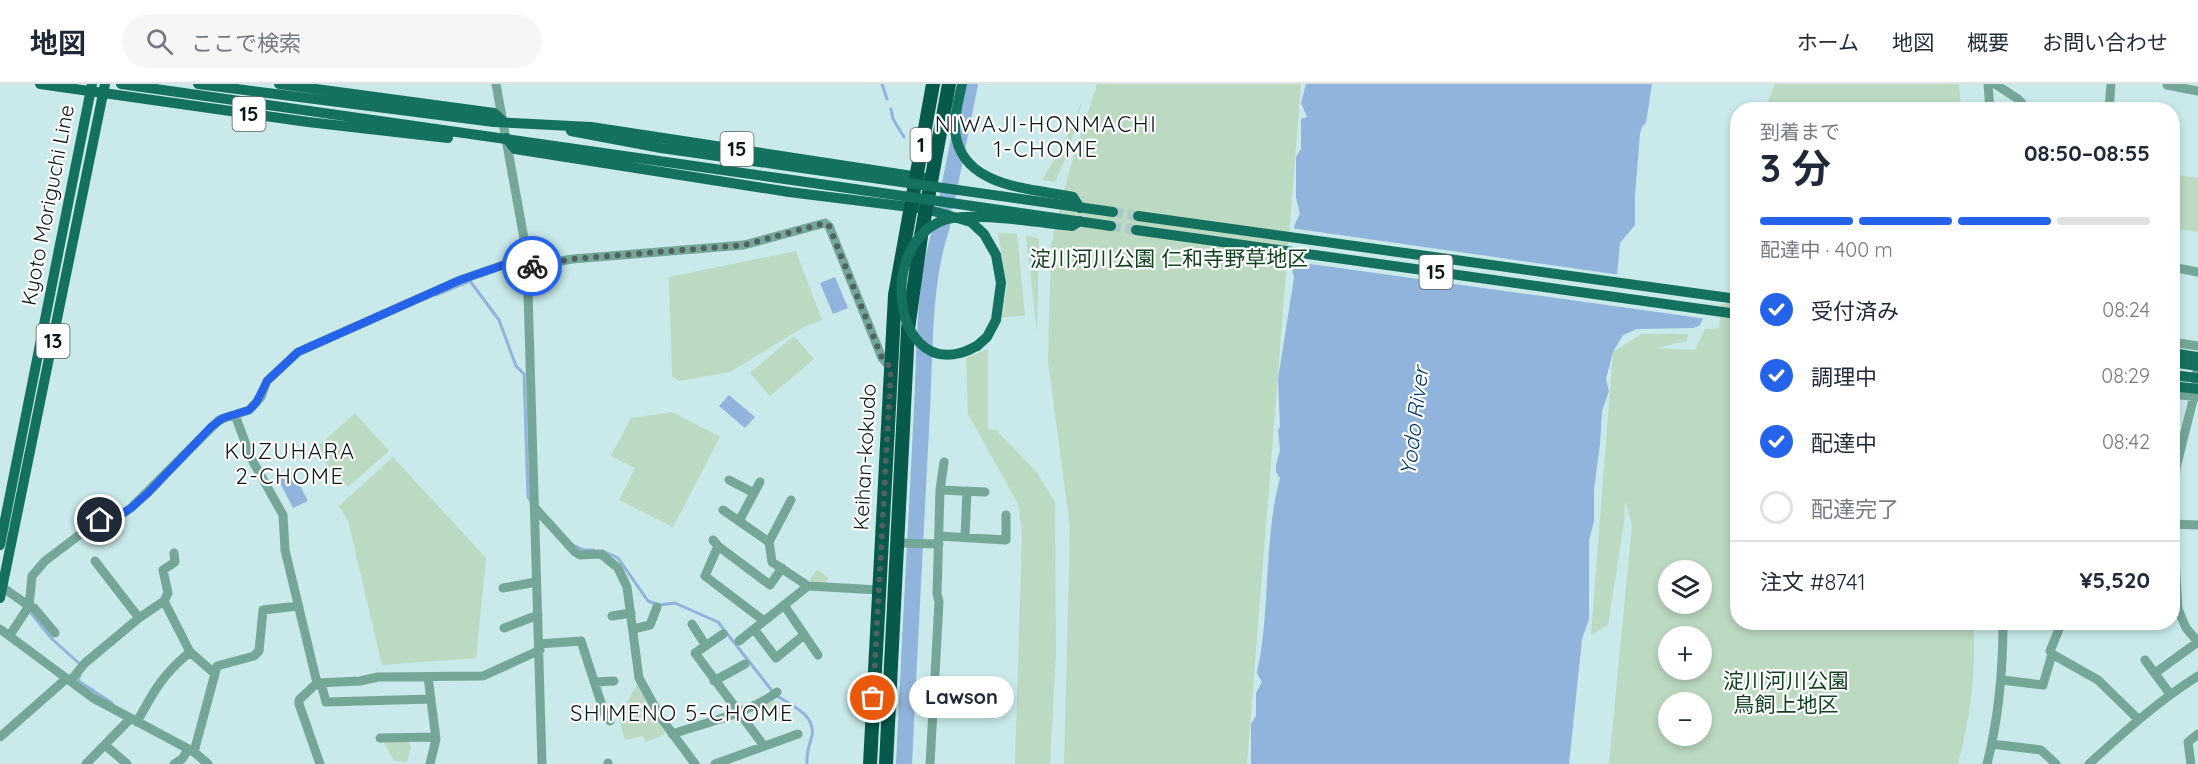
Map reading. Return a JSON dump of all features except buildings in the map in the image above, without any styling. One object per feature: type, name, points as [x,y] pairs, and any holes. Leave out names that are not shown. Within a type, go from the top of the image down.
[{"type":"highway","name":"Keihan-kokudo","points":[[870,764],[895,295],[933,84]]},
{"type":"highway","name":"Keihan-kokudo","points":[[886,764],[903,543],[908,329],[913,283],[949,84]]},
{"type":"main road","name":"15","points":[[40,84],[104,88],[395,133],[450,138],[458,133]]},
{"type":"main road","name":"15","points":[[121,84],[483,121],[591,127],[932,179]]},
{"type":"main road","name":"15","points":[[198,84],[240,95],[458,133],[506,138],[1111,226]]},
{"type":"main road","name":"15","points":[[279,84],[494,113],[503,121]]},
{"type":"main road","points":[[962,84],[955,130],[961,149],[977,170],[1003,184],[1073,197],[1080,208]]},
{"type":"main road","name":"Kyoto Moriguchi Line","points":[[0,546],[91,88]]},
{"type":"main road","name":"Kyoto Moriguchi Line","points":[[1,593],[104,88]]},
{"type":"main road","name":"15","points":[[542,125],[662,148],[1113,212]]},
{"type":"main road","name":"15","points":[[506,138],[515,149],[789,192],[926,209],[971,222],[984,234],[996,255],[1001,283],[996,321],[987,337],[977,346],[960,354],[940,354],[926,349],[911,333],[902,309],[903,271],[915,239],[929,227],[944,220],[964,216],[1072,226],[1080,221]]},
{"type":"main road","name":"15","points":[[1138,216],[1730,298]]},
{"type":"main road","name":"15","points":[[1136,230],[1730,313]]},
{"type":"main road","points":[[2180,354],[2198,357]]},
{"type":"main road","points":[[2180,363],[2198,364]]},
{"type":"main road","points":[[2180,376],[2198,378]]},
{"type":"main road","points":[[2180,389],[2197,394]]},
{"type":"street","points":[[496,84],[528,262],[542,764]]},
{"type":"street","points":[[1988,84],[1989,102]]},
{"type":"street","points":[[1995,84],[2021,102]]},
{"type":"street","points":[[2110,102],[2111,84]]},
{"type":"street","points":[[2167,85],[2183,86],[2198,91]]},
{"type":"street","points":[[10,635],[29,606],[32,576],[52,554],[95,523],[122,514],[131,508],[211,427],[223,418],[236,417],[249,410],[256,403],[267,381],[298,352],[460,280],[528,262],[744,245],[825,223],[829,226],[882,358],[891,368]]},
{"type":"street","points":[[2180,269],[2198,272]]},
{"type":"street","points":[[2180,343],[2198,346]]},
{"type":"street","points":[[2180,437],[2197,394],[2198,364]]},
{"type":"street","points":[[2180,394],[2197,394]]},
{"type":"street","points":[[236,417],[251,458],[283,515],[285,550],[298,606],[326,702],[431,699]]},
{"type":"street","points":[[930,764],[939,602],[937,594],[940,490],[944,462]]},
{"type":"street","points":[[729,480],[754,493]]},
{"type":"street","points":[[739,522],[760,482]]},
{"type":"street","points":[[940,490],[985,492]]},
{"type":"street","points":[[965,537],[967,491]]},
{"type":"street","points":[[792,500],[769,542],[772,562],[808,586],[879,590]]},
{"type":"street","points":[[535,508],[575,552],[580,555],[602,554],[618,568],[627,587],[639,678],[661,718],[695,764]]},
{"type":"street","points":[[723,510],[769,542]]},
{"type":"street","points":[[903,543],[922,544],[965,537],[1006,540],[1006,515]]},
{"type":"street","points":[[2180,524],[2198,525]]},
{"type":"street","points":[[764,621],[705,576],[716,543],[770,585],[782,568]]},
{"type":"street","points":[[0,737],[139,618],[164,601],[168,593],[163,570],[175,562],[174,553]]},
{"type":"street","points":[[95,561],[139,618]]},
{"type":"street","points":[[503,588],[536,582]]},
{"type":"street","points":[[739,641],[808,586]]},
{"type":"street","points":[[1,593],[34,608],[55,633]]},
{"type":"street","points":[[164,601],[190,651],[214,673]]},
{"type":"street","points":[[783,605],[818,655]]},
{"type":"street","points":[[174,764],[191,751],[217,666],[254,656],[259,651],[263,610],[298,606]]},
{"type":"street","points":[[633,629],[650,625],[657,607]]},
{"type":"street","points":[[612,616],[631,613]]},
{"type":"street","points":[[504,628],[538,615]]},
{"type":"street","points":[[2155,673],[2198,642],[2186,628],[2180,616]]},
{"type":"street","points":[[692,624],[706,646]]},
{"type":"street","points":[[0,629],[93,698],[191,751],[208,764]]},
{"type":"street","points":[[754,629],[776,658],[804,636]]},
{"type":"street","points":[[1986,764],[1997,721],[2002,680],[2003,630]]},
{"type":"street","points":[[2002,680],[2043,686],[2052,654],[2050,651],[2059,630]]},
{"type":"street","points":[[723,634],[695,653],[764,746]]},
{"type":"street","points":[[320,764],[299,704],[300,699],[319,683],[360,681],[378,677],[483,676],[539,647],[581,641],[610,721]]},
{"type":"street","points":[[86,764],[133,721],[170,668],[190,651]]},
{"type":"street","points":[[2052,654],[2098,680],[2138,719]]},
{"type":"street","points":[[2145,660],[2170,694]]},
{"type":"street","points":[[714,681],[744,664]]},
{"type":"street","points":[[2089,764],[2138,719],[2198,676]]},
{"type":"street","points":[[428,677],[435,737],[430,764]]},
{"type":"street","points":[[360,681],[363,701]]},
{"type":"street","points":[[594,682],[614,681]]},
{"type":"street","points":[[672,734],[737,712],[770,698],[777,692]]},
{"type":"street","points":[[715,764],[798,734]]},
{"type":"street","points":[[2192,764],[2188,742],[2198,734]]},
{"type":"street","points":[[380,738],[435,737]]},
{"type":"street","points":[[1992,744],[2041,750],[2056,764]]},
{"type":"street","points":[[105,745],[127,764]]},
{"type":"green space","name":"淀川河川公園 仁和寺野草地区","points":[[1097,84],[1301,84],[1247,764],[1064,764],[1070,528],[1048,360],[1051,246],[1067,178]]},
{"type":"green space","points":[[1775,84],[1959,84],[1960,102],[1768,102]]},
{"type":"green space","points":[[1082,102],[1068,153],[1055,182],[1042,180],[1062,146]]},
{"type":"green space","points":[[2180,175],[2198,178],[2198,232],[2180,229]]},
{"type":"green space","points":[[998,233],[1017,234],[1025,315],[1002,318],[1007,286]]},
{"type":"green space","points":[[1026,235],[1039,239],[1037,332]]},
{"type":"green space","points":[[796,251],[822,320],[804,327],[730,372],[679,381],[672,376],[669,277]]},
{"type":"green space","name":"淀川河川公園 鳥飼上地区","points":[[1730,301],[1730,630],[1973,630],[1972,694],[1958,764],[1609,764],[1632,525],[1625,501],[1624,523],[1608,625],[1591,635],[1613,352],[1641,334],[1688,334],[1687,341],[1656,348],[1695,350],[1705,329],[1719,328],[1721,305]]},
{"type":"green space","points":[[794,336],[814,359],[770,396],[750,373]]},
{"type":"green space","points":[[988,349],[988,429],[996,430],[1035,470],[1055,502],[1056,653],[1050,764],[1015,764],[1022,531],[1018,504],[968,414],[966,358]]},
{"type":"green space","points":[[672,412],[720,437],[673,527],[619,500],[635,468],[611,456],[631,418]]},
{"type":"green space","points":[[355,413],[389,451],[348,487],[314,450]]},
{"type":"green space","points":[[393,457],[486,558],[476,658],[382,665],[348,521],[339,506]]},
{"type":"green space","points":[[817,570],[829,578],[825,583],[809,581]]},
{"type":"green space","points":[[637,684],[665,734],[646,742],[642,736],[625,740],[619,718]]},
{"type":"green space","points":[[777,702],[795,713],[774,719],[763,705]]},
{"type":"green space","points":[[409,740],[411,747],[407,762],[394,761],[383,741]]},
{"type":"water","name":"Yodo River","points":[[1306,84],[1652,84],[1646,123],[1640,134],[1635,225],[1620,243],[1616,288],[1711,305],[1699,326],[1637,329],[1623,335],[1613,352],[1606,379],[1609,391],[1602,411],[1594,489],[1594,521],[1589,541],[1589,619],[1582,639],[1569,764],[1251,764],[1251,724],[1256,716],[1256,693],[1262,682],[1257,673],[1264,625],[1271,526],[1280,478],[1276,472],[1280,450],[1278,379],[1294,278],[1291,245],[1296,221],[1300,214],[1296,198],[1296,157],[1301,149],[1301,119],[1307,117],[1301,103]]},
{"type":"water","points":[[835,277],[848,308],[833,314],[820,283]]},
{"type":"water","points":[[729,395],[755,417],[745,428],[719,406]]},
{"type":"water","points":[[293,472],[308,501],[293,508],[278,479]]},
{"type":"pier","points":[[1291,228],[1621,275],[1619,286],[1713,302],[1714,306],[1707,319],[1289,261]]},
{"type":"waterway","points":[[882,84],[887,99]]},
{"type":"waterway","points":[[946,204],[970,84]]},
{"type":"waterway","points":[[891,109],[893,119],[904,137]]},
{"type":"waterway","points":[[904,764],[926,317],[931,270],[942,226]]},
{"type":"waterway","points":[[436,295],[470,281],[499,320],[516,366],[524,374],[528,497],[530,500]]},
{"type":"waterway","points":[[575,546],[584,550],[594,550]]},
{"type":"waterway","points":[[603,551],[618,558],[648,601],[659,605],[675,603],[718,622],[773,692]]},
{"type":"waterway","points":[[31,613],[52,639],[81,665]]},
{"type":"waterway","points":[[80,676],[78,679],[80,682],[112,703]]},
{"type":"waterway","points":[[777,696],[795,707],[810,722],[812,736],[807,753],[807,764]]},
{"type":"tunnel","points":[[1113,212],[1138,216]]},
{"type":"tunnel","points":[[1111,226],[1136,230]]},
{"type":"way so far","points":[[532,266],[573,259],[744,245],[825,223],[829,226],[882,358],[891,368],[873,698]]},
{"type":"place","name":"Lawson","points":[[873,698]]},
{"type":"district","name":"NIWAJI-HONMACHI 1-CHOME","points":[[1046,136]]},
{"type":"district","name":"KUZUHARA 2-CHOME","points":[[290,464]]},
{"type":"district","name":"SHIMENO 5-CHOME","points":[[682,713]]},
{"type":"route","points":[[100,520],[122,514],[131,508],[219,420],[249,410],[261,397],[267,381],[298,352],[460,280],[527,257],[529,266],[532,266]]}]
